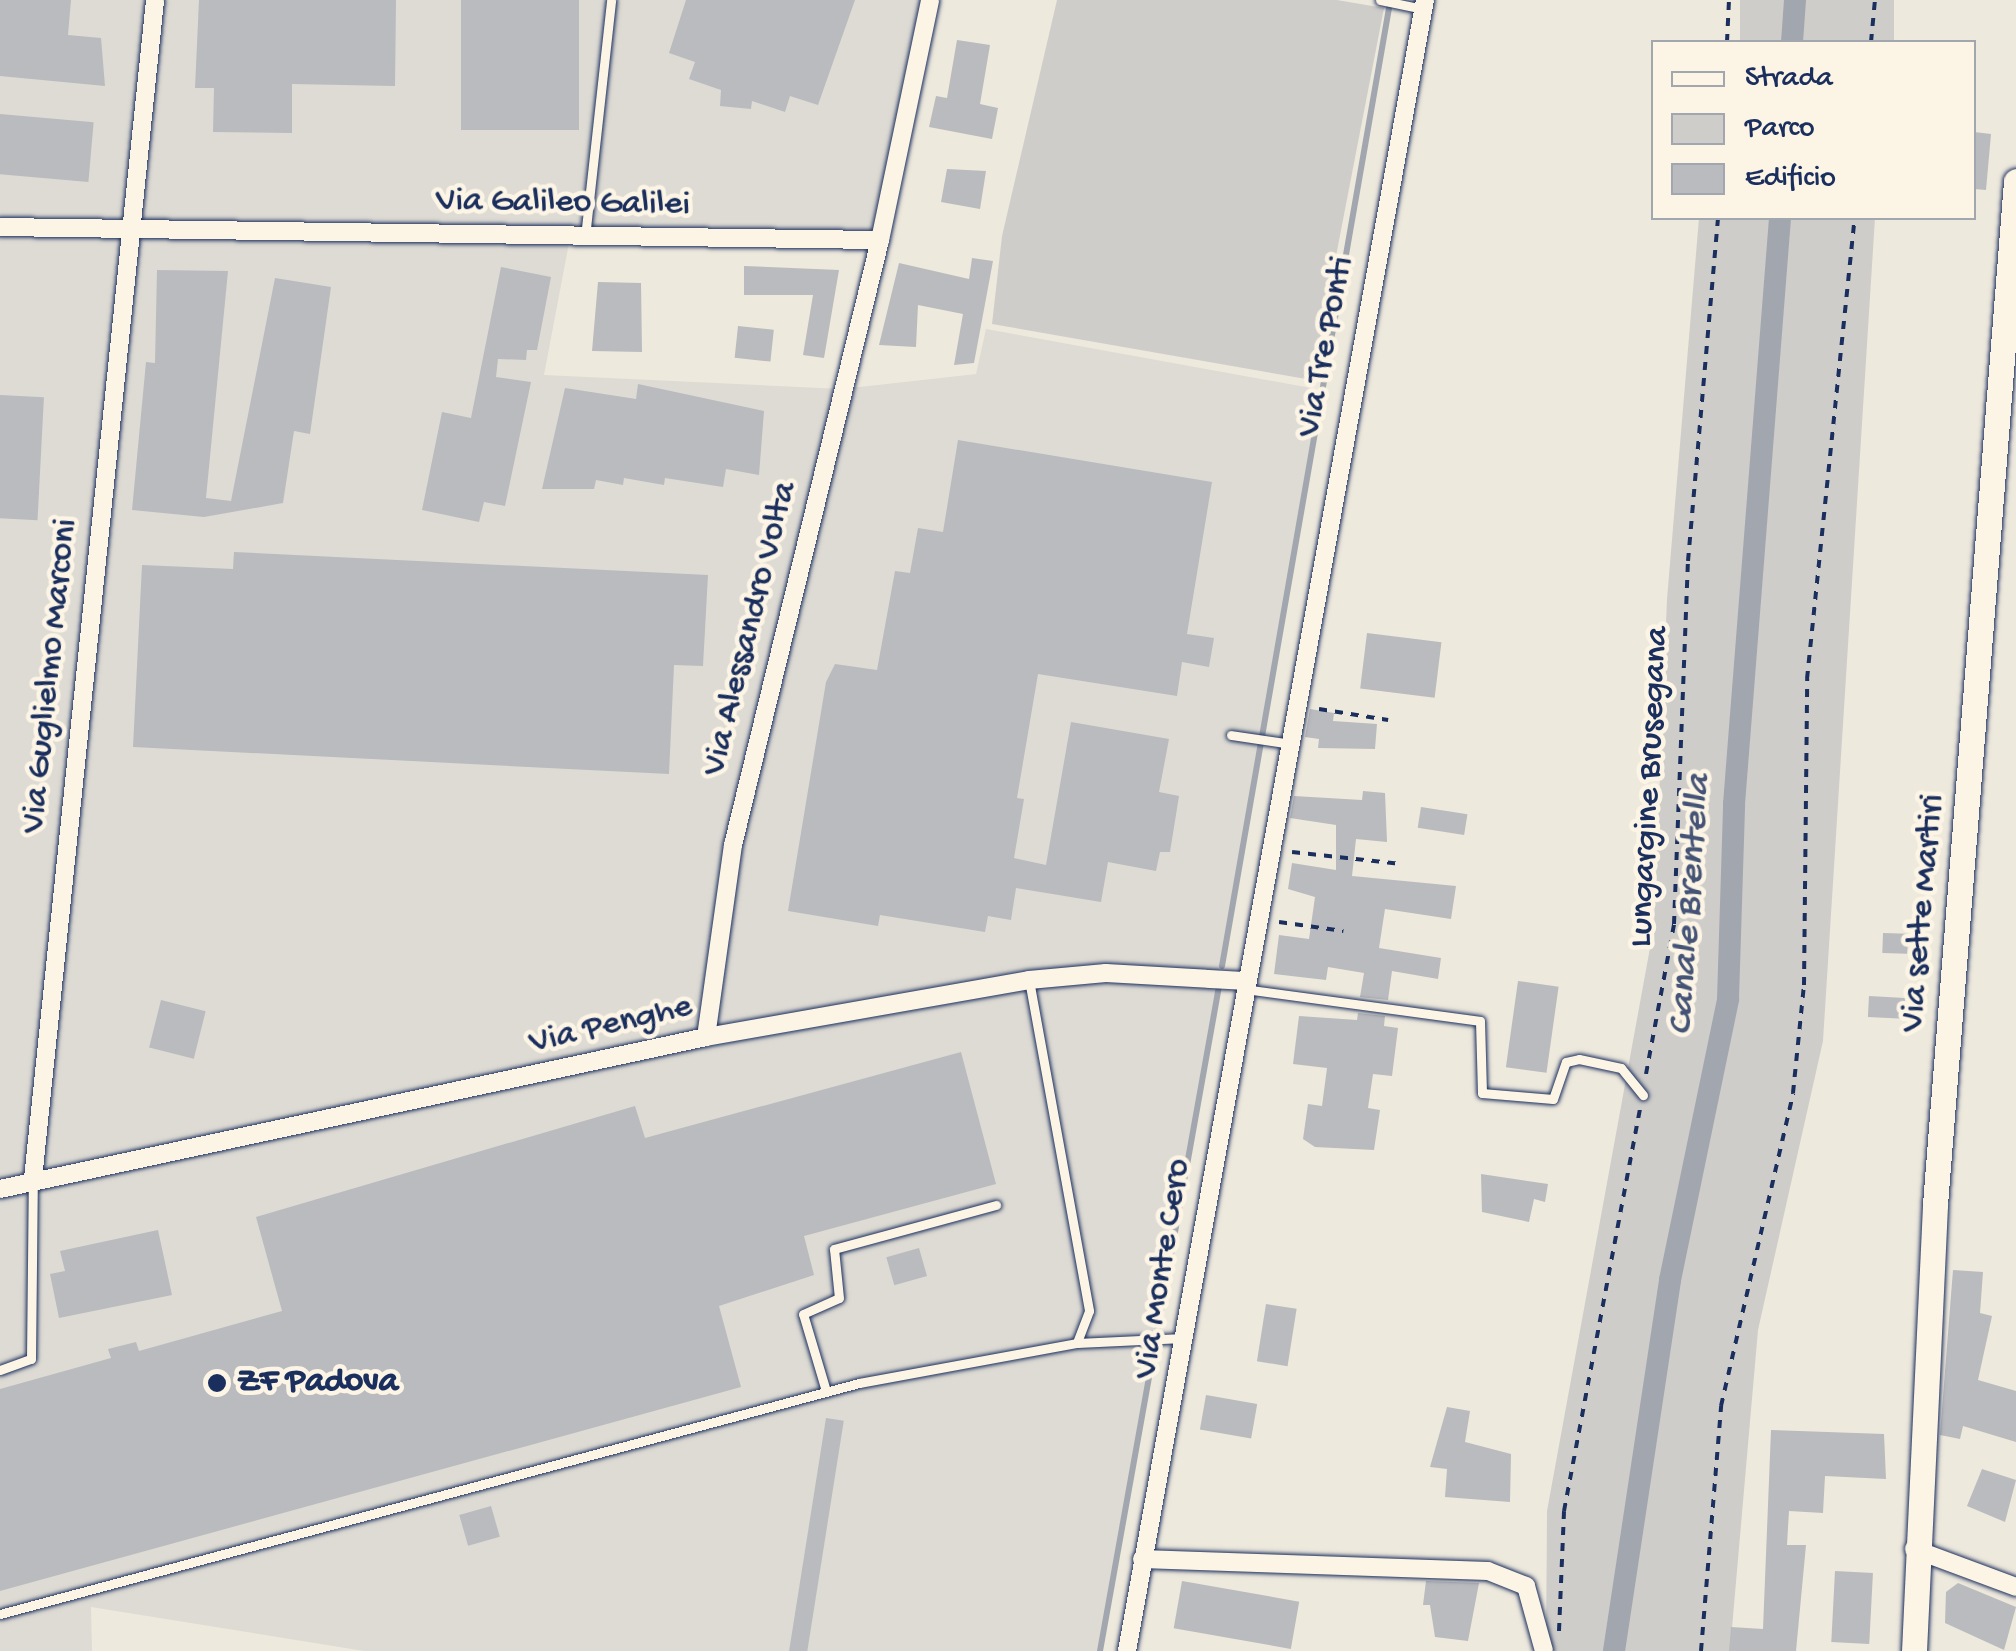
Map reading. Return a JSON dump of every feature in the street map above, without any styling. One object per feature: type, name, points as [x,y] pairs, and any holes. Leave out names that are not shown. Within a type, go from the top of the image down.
[{"type":"main road","name":"Via sette Martiri","points":[[1914,1651],[1914,1549],[2016,181]]},
{"type":"street","name":"Via Guglielmo Marconi","points":[[33,1179],[155,0]]},
{"type":"street","points":[[880,240],[930,0]]},
{"type":"street","name":"Via Tre Ponti","points":[[1242,985],[1424,4]]},
{"type":"street","name":"Via Galileo Galilei","points":[[0,227],[880,240]]},
{"type":"street","name":"Via Alessandro Volta","points":[[706,1038],[732,845],[880,240]]},
{"type":"street","name":"Via Penghe","points":[[0,1189],[706,1038],[1029,980],[1189,974],[1242,985]]},
{"type":"street","name":"Via Monte Cero","points":[[1126,1651],[1242,985]]},
{"type":"street","points":[[1914,1549],[2016,1586]]},
{"type":"street","points":[[1142,1559],[1498,1573],[1526,1586],[1537,1604],[1544,1651]]},
{"type":"lane","points":[[584,237],[612,0]]},
{"type":"lane","points":[[1380,0],[1424,4]]},
{"type":"lane","points":[[1231,735],[1285,743]]},
{"type":"lane","points":[[1029,980],[1088,1311],[1077,1343]]},
{"type":"lane","points":[[1242,985],[1480,1020],[1482,1093],[1554,1099],[1566,1062],[1579,1059],[1621,1068],[1643,1095]]},
{"type":"lane","name":"Via Guglielmo Marconi","points":[[0,1370],[31,1359],[33,1179]]},
{"type":"lane","points":[[826,1391],[803,1314],[839,1298],[834,1250],[996,1205]]},
{"type":"lane","points":[[0,1614],[826,1391],[1077,1343],[1181,1338]]},
{"type":"path","points":[[1726,40],[1729,0]]},
{"type":"path","points":[[1871,40],[1875,0]]},
{"type":"path","name":"Lungargine Brusegana","points":[[1558,1651],[1564,1511],[1674,924],[1688,561],[1718,220]]},
{"type":"path","points":[[1701,1651],[1722,1406],[1795,1076],[1804,985],[1808,679],[1855,220]]},
{"type":"path","points":[[1294,705],[1388,720]]},
{"type":"path","points":[[1267,850],[1401,864]]},
{"type":"path","points":[[1254,919],[1343,931]]},
{"type":"shaded area","points":[[0,0],[928,0],[876,247],[569,243],[544,375],[842,389],[976,374],[986,329],[1322,390],[1099,1651],[364,1651],[91,1607],[92,1651],[0,1651]]},
{"type":"green space","points":[[1057,0],[1337,0],[1384,8],[1312,380],[992,324],[1002,236]]},
{"type":"green space","points":[[1740,0],[1894,0],[1894,40],[1740,40]]},
{"type":"green space","points":[[1699,220],[1875,220],[1823,1041],[1758,1330],[1730,1651],[1546,1651],[1547,1511],[1654,926],[1667,599]]},
{"type":"building","points":[[0,0],[71,0],[68,35],[101,38],[105,86],[0,76]]},
{"type":"building","points":[[199,0],[396,0],[395,86],[292,84],[292,133],[213,132],[214,88],[195,88]]},
{"type":"building","points":[[461,0],[579,0],[579,130],[461,130]]},
{"type":"building","points":[[686,0],[855,0],[818,105],[790,96],[785,112],[752,101],[751,109],[720,106],[721,90],[689,79],[695,62],[669,53]]},
{"type":"building","points":[[957,40],[990,45],[980,104],[998,108],[992,139],[929,127],[936,96],[947,98]]},
{"type":"building","points":[[0,114],[94,122],[88,182],[0,174]]},
{"type":"building","points":[[1976,132],[1991,134],[1986,190],[1976,189]]},
{"type":"building","points":[[947,169],[986,171],[980,209],[941,202]]},
{"type":"building","points":[[972,258],[993,261],[974,363],[954,365],[963,314],[918,305],[916,347],[879,345],[899,263],[969,279]]},
{"type":"building","points":[[744,266],[839,270],[824,358],[803,355],[813,295],[744,295]]},
{"type":"building","points":[[501,267],[551,277],[537,350],[527,350],[526,360],[498,359],[496,377],[531,382],[505,506],[484,502],[479,522],[422,510],[442,412],[471,418]]},
{"type":"building","points":[[157,270],[228,271],[206,498],[231,501],[275,278],[331,287],[310,434],[294,431],[283,503],[204,517],[132,510],[146,362],[155,363]]},
{"type":"building","points":[[598,282],[641,283],[642,352],[592,351]]},
{"type":"building","points":[[738,326],[774,330],[770,362],[735,358]]},
{"type":"building","points":[[638,384],[764,411],[759,475],[726,469],[723,487],[665,478],[664,485],[624,478],[623,485],[596,480],[594,489],[542,489],[565,388],[636,399]]},
{"type":"building","points":[[0,395],[44,397],[38,520],[0,518]]},
{"type":"building","points":[[958,440],[1212,482],[1187,634],[1214,638],[1209,667],[1182,662],[1177,696],[1038,674],[1017,798],[1024,799],[1014,858],[1046,865],[1071,722],[1169,739],[1159,792],[1179,796],[1170,852],[1160,852],[1156,871],[1108,862],[1101,902],[1016,888],[1011,920],[988,916],[985,932],[880,915],[878,926],[788,911],[826,682],[835,664],[877,670],[895,571],[910,573],[918,528],[943,532]]},
{"type":"building","points":[[234,552],[708,575],[703,666],[674,665],[669,774],[133,747],[142,565],[233,569]]},
{"type":"building","points":[[1367,633],[1441,642],[1435,698],[1360,689]]},
{"type":"building","points":[[1310,709],[1334,713],[1333,721],[1377,724],[1375,749],[1318,748],[1319,739],[1305,737]]},
{"type":"building","points":[[1363,791],[1385,793],[1387,842],[1356,839],[1352,876],[1456,886],[1451,919],[1385,909],[1379,948],[1441,958],[1438,979],[1392,971],[1388,1000],[1360,997],[1364,973],[1328,967],[1326,980],[1274,974],[1279,935],[1309,939],[1315,897],[1288,889],[1292,863],[1336,870],[1336,825],[1290,818],[1294,796],[1362,800]]},
{"type":"building","points":[[1421,807],[1467,814],[1464,835],[1418,828]]},
{"type":"building","points":[[1883,933],[1908,934],[1907,954],[1882,953]]},
{"type":"building","points":[[1518,981],[1559,987],[1546,1073],[1506,1067]]},
{"type":"building","points":[[1869,996],[1905,998],[1904,1019],[1868,1017]]},
{"type":"building","points":[[161,1000],[206,1011],[194,1059],[149,1048]]},
{"type":"building","points":[[1358,1013],[1385,1016],[1384,1026],[1398,1028],[1392,1076],[1373,1074],[1368,1108],[1380,1110],[1374,1150],[1315,1147],[1303,1139],[1308,1104],[1322,1106],[1327,1068],[1293,1064],[1299,1016],[1357,1020]]},
{"type":"building","points":[[961,1052],[996,1184],[804,1236],[814,1275],[719,1306],[741,1387],[0,1591],[0,1389],[111,1358],[108,1349],[136,1342],[139,1351],[282,1311],[256,1217],[635,1106],[645,1138]]},
{"type":"building","points":[[1481,1174],[1548,1184],[1545,1202],[1534,1199],[1529,1222],[1482,1212]]},
{"type":"building","name":"ZF Padova","points":[[158,1230],[172,1295],[59,1318],[50,1274],[65,1271],[60,1251]]},
{"type":"building","points":[[919,1248],[927,1276],[894,1285],[886,1257]]},
{"type":"building","points":[[1953,1270],[1983,1272],[1980,1313],[1992,1316],[1978,1380],[2016,1391],[2016,1442],[1963,1426],[1960,1439],[1940,1435]]},
{"type":"building","points":[[1266,1304],[1297,1309],[1288,1366],[1257,1361]]},
{"type":"building","points":[[1206,1395],[1257,1404],[1251,1438],[1200,1429]]},
{"type":"building","points":[[1447,1407],[1470,1411],[1465,1442],[1511,1454],[1510,1502],[1445,1497],[1447,1469],[1430,1467]]},
{"type":"building","points":[[826,1418],[844,1421],[807,1651],[789,1651]]},
{"type":"building","points":[[1771,1430],[1884,1434],[1886,1479],[1825,1476],[1823,1513],[1789,1511],[1787,1545],[1806,1545],[1796,1651],[1729,1651],[1731,1627],[1763,1629]]},
{"type":"building","points":[[1982,1469],[2016,1480],[2005,1522],[1967,1506]]},
{"type":"building","points":[[491,1506],[500,1537],[468,1546],[459,1515]]},
{"type":"building","points":[[1835,1571],[1873,1573],[1869,1644],[1831,1642]]},
{"type":"building","points":[[1182,1581],[1299,1602],[1291,1649],[1174,1628]]},
{"type":"building","points":[[1426,1581],[1479,1583],[1468,1641],[1435,1637],[1430,1605],[1423,1605]]},
{"type":"building","points":[[1958,1583],[2016,1607],[2004,1650],[1945,1623],[1946,1592]]},
{"type":"waterway","name":"Canale Brentella","points":[[1792,40],[1795,0]]},
{"type":"waterway","points":[[1222,966],[1390,2]]},
{"type":"waterway","name":"Canale Brentella","points":[[1614,1651],[1670,1280],[1728,999],[1734,804],[1780,220]]},
{"type":"waterway","points":[[1100,1651],[1219,986]]},
{"type":"place","name":"ZF Padova","points":[[217,1383]]}]
